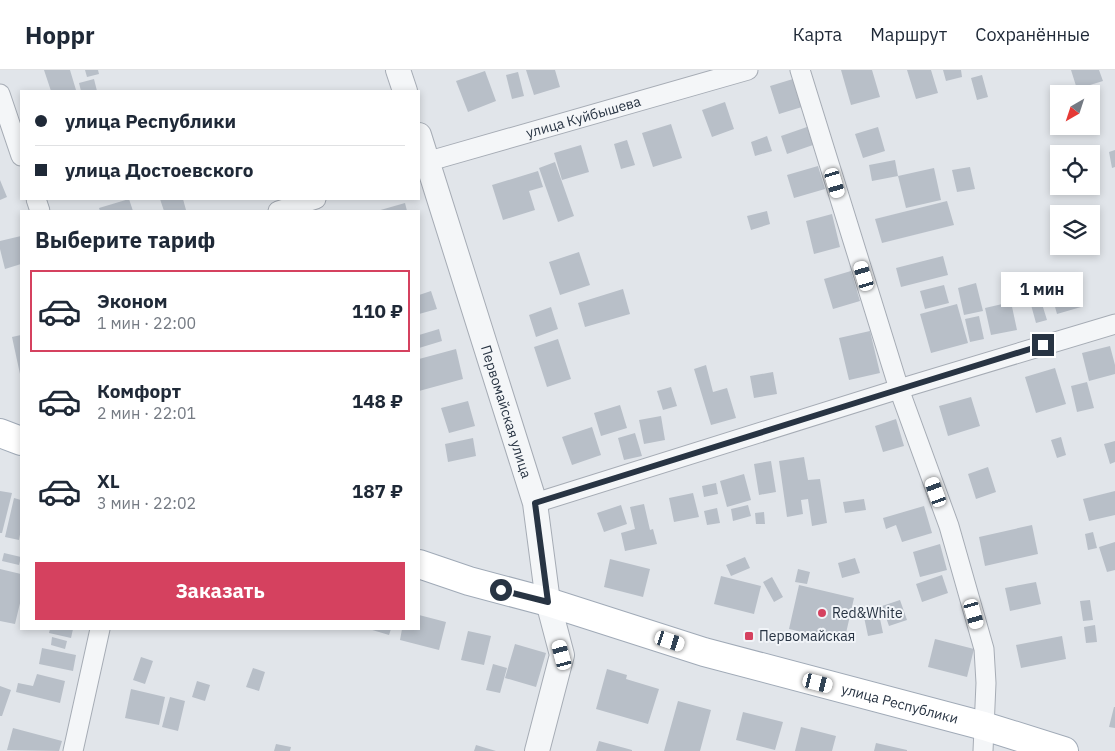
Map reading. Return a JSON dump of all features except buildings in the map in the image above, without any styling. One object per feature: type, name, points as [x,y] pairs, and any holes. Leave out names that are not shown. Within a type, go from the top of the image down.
[{"type":"main road","points":[[0,433],[20,441]]},
{"type":"main road","name":"улица Республики","points":[[420,564],[470,581],[548,602],[704,652],[799,678],[984,738],[1064,751]]},
{"type":"street","points":[[398,70],[405,90]]},
{"type":"street","name":"улица Куйбышева","points":[[423,163],[748,70]]},
{"type":"street","points":[[800,70],[899,389],[949,526],[984,648],[986,683],[984,738]]},
{"type":"street","points":[[0,94],[20,153]]},
{"type":"street","name":"Первомайская улица","points":[[420,143],[423,163],[535,503],[548,602],[562,655],[538,751]]},
{"type":"street","points":[[281,210],[313,200]]},
{"type":"street","points":[[535,503],[899,389],[1115,324]]},
{"type":"street","points":[[73,751],[100,630]]},
{"type":"place","name":"Red&White","points":[[822,613]]},
{"type":"place","name":"Первомайская","points":[[749,636]]},
{"type":"route","points":[[501,590],[548,602],[535,503],[1043,345]]}]
